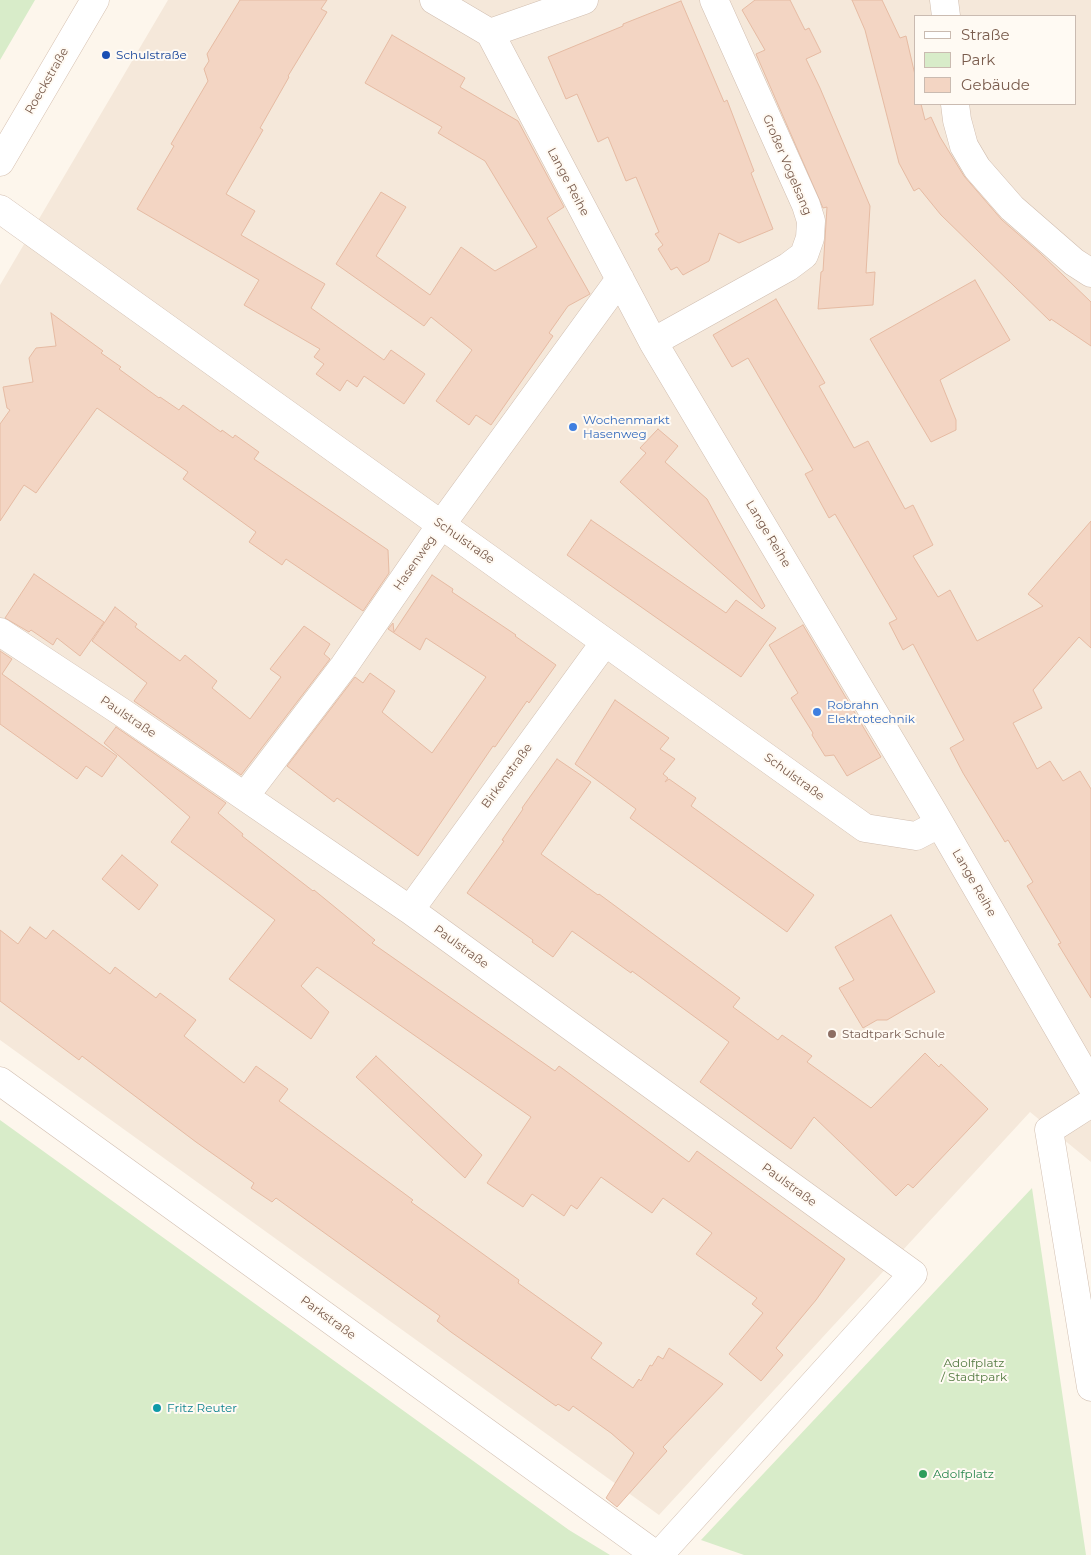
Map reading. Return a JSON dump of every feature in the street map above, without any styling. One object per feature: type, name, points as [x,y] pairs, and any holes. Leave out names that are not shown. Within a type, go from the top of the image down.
[{"type":"street","name":"Roeckstraße","points":[[0,162],[95,0]]},
{"type":"street","points":[[434,0],[490,33],[584,0]]},
{"type":"street","name":"Großer Vogelsang","points":[[653,342],[788,267],[804,255],[810,238],[811,221],[806,205],[714,0]]},
{"type":"street","points":[[944,0],[946,15]]},
{"type":"street","name":"Lange Reihe","points":[[490,33],[653,342],[940,824],[1091,1085]]},
{"type":"street","points":[[955,105],[956,120],[964,146],[977,168],[1012,208],[1074,262],[1091,273]]},
{"type":"street","name":"Schulstraße","points":[[0,209],[865,828],[916,836],[940,824]]},
{"type":"street","name":"Hasenweg","points":[[245,796],[344,666],[441,525],[620,279]]},
{"type":"street","name":"Paulstraße","points":[[0,632],[120,711],[410,910],[913,1274],[658,1555]]},
{"type":"street","name":"Birkenstraße","points":[[410,910],[605,642]]},
{"type":"street","name":"Parkstraße","points":[[0,1081],[658,1555]]},
{"type":"street","points":[[1091,1103],[1049,1130],[1091,1387]]},
{"type":"shaded area","points":[[168,0],[1091,0],[1091,1162],[1030,1112],[659,1515],[0,1040],[0,285]]},
{"type":"green space","points":[[0,0],[35,0],[0,60]]},
{"type":"green space","points":[[0,1120],[569,1530],[610,1555],[0,1555]]},
{"type":"green space","name":"Adolfplatz / Stadtpark","points":[[1032,1188],[1086,1555],[744,1555],[701,1540]]},
{"type":"building","points":[[240,0],[327,0],[321,9],[327,12],[288,76],[260,128],[263,130],[226,194],[255,211],[241,235],[325,284],[311,308],[384,360],[391,350],[425,374],[404,404],[364,376],[357,387],[347,380],[340,391],[316,374],[324,364],[314,357],[320,349],[244,305],[259,280],[137,209],[174,146],[171,144],[208,81],[204,69],[209,61],[207,54]]},
{"type":"building","points":[[755,0],[790,0],[805,30],[809,28],[821,52],[806,59],[870,206],[866,273],[875,272],[873,305],[818,309],[821,272],[823,271],[827,207],[823,208],[756,54],[765,50],[742,10]]},
{"type":"building","points":[[852,0],[882,0],[900,38],[906,36],[914,71],[914,105],[921,105],[925,120],[931,117],[940,137],[964,176],[1002,220],[1091,302],[1091,346],[1051,319],[1050,321],[941,215],[919,188],[914,191],[899,163],[865,30]]},
{"type":"building","points":[[681,1],[724,102],[727,100],[754,171],[751,173],[773,229],[739,243],[719,233],[709,261],[683,275],[677,267],[671,270],[658,249],[663,245],[655,234],[659,232],[636,177],[626,181],[608,137],[598,142],[577,94],[566,99],[548,57]]},
{"type":"building","points":[[392,35],[465,78],[460,87],[518,121],[564,207],[547,218],[590,294],[568,306],[549,333],[553,336],[491,425],[476,415],[469,425],[436,401],[472,350],[431,317],[424,326],[336,264],[381,192],[406,207],[376,256],[430,295],[461,247],[495,271],[537,247],[485,161],[438,133],[442,127],[365,83]]},
{"type":"building","points":[[975,280],[1010,340],[940,380],[956,420],[956,430],[931,442],[870,339]]},
{"type":"building","points":[[776,299],[825,383],[819,386],[854,448],[868,441],[905,509],[913,505],[933,545],[913,556],[938,597],[950,590],[977,641],[1043,606],[1028,594],[1091,521],[1091,648],[1079,637],[1033,690],[1042,708],[1013,723],[1037,769],[1050,761],[1063,781],[1080,771],[1091,789],[1091,998],[1058,944],[1061,943],[1027,886],[1033,882],[1008,840],[1005,842],[950,748],[964,740],[913,644],[903,650],[889,623],[897,619],[835,514],[829,518],[805,474],[813,470],[748,358],[732,367],[713,335]]},
{"type":"building","points":[[51,313],[103,351],[101,353],[121,367],[119,369],[159,398],[179,410],[183,405],[221,432],[222,430],[233,438],[235,435],[259,452],[254,459],[388,550],[389,573],[363,611],[286,559],[282,565],[249,542],[256,532],[183,479],[188,472],[97,408],[36,493],[24,485],[0,521],[0,424],[10,410],[7,408],[3,387],[33,382],[29,358],[36,348],[56,346]]},
{"type":"building","points":[[658,429],[678,446],[665,462],[707,499],[765,606],[762,609],[620,482],[646,453],[640,448]]},
{"type":"building","points":[[591,520],[726,613],[736,600],[776,628],[741,677],[567,555]]},
{"type":"building","points":[[34,574],[104,622],[80,656],[57,638],[53,645],[31,630],[29,632],[5,618]]},
{"type":"building","points":[[432,575],[453,589],[452,592],[516,635],[556,665],[529,703],[527,701],[495,747],[493,746],[418,856],[337,798],[334,802],[287,766],[355,677],[363,683],[370,673],[395,691],[382,712],[432,753],[486,677],[426,638],[420,650],[388,629],[393,623],[394,632]]},
{"type":"building","points":[[115,607],[137,624],[135,627],[180,661],[185,655],[217,681],[212,688],[250,719],[281,677],[270,669],[304,626],[330,644],[324,654],[330,659],[241,775],[134,701],[147,683],[92,641]]},
{"type":"building","points":[[803,625],[881,757],[847,776],[834,755],[825,756],[812,735],[813,733],[791,698],[798,693],[769,645]]},
{"type":"building","points":[[0,651],[12,659],[2,674],[117,756],[102,777],[86,766],[77,779],[0,724]]},
{"type":"building","points":[[615,700],[669,738],[660,749],[675,759],[663,774],[668,778],[665,782],[669,779],[696,798],[691,806],[814,895],[787,932],[630,818],[636,809],[575,764]]},
{"type":"building","points":[[116,727],[226,803],[218,813],[243,834],[242,836],[314,890],[375,940],[372,943],[555,1071],[559,1066],[689,1162],[697,1151],[845,1259],[816,1300],[776,1348],[783,1355],[761,1381],[729,1354],[763,1313],[752,1304],[757,1298],[696,1254],[712,1233],[663,1198],[652,1213],[601,1177],[577,1209],[571,1205],[564,1216],[532,1194],[523,1207],[487,1183],[531,1117],[317,967],[301,986],[329,1012],[311,1039],[229,979],[275,920],[171,842],[190,817],[104,743]]},
{"type":"building","points":[[557,759],[591,782],[541,854],[599,894],[740,998],[733,1007],[778,1040],[782,1035],[812,1056],[807,1062],[871,1108],[925,1053],[939,1067],[941,1064],[988,1109],[913,1188],[908,1184],[896,1196],[814,1117],[791,1149],[700,1082],[729,1042],[632,971],[631,973],[572,931],[553,957],[532,942],[533,940],[467,893],[504,841],[502,840],[522,808]]},
{"type":"building","points":[[122,855],[158,885],[139,910],[102,879]]},
{"type":"building","points":[[891,915],[935,992],[887,1020],[877,1020],[863,1028],[839,988],[854,980],[835,947]]},
{"type":"building","points":[[30,927],[46,939],[53,930],[110,974],[115,967],[156,998],[160,993],[196,1020],[184,1036],[244,1083],[256,1066],[288,1089],[279,1101],[413,1200],[411,1202],[519,1280],[518,1283],[602,1343],[591,1358],[633,1388],[639,1379],[641,1381],[650,1365],[652,1366],[658,1356],[663,1359],[669,1348],[723,1384],[663,1447],[667,1451],[617,1507],[606,1498],[634,1453],[611,1433],[573,1406],[569,1411],[558,1404],[556,1406],[451,1332],[437,1321],[440,1316],[276,1198],[272,1202],[251,1188],[254,1183],[82,1056],[79,1060],[0,1001],[0,930],[18,944]]},
{"type":"building","points":[[376,1056],[482,1155],[465,1178],[356,1077]]},
{"type":"place","name":"Schulstraße","points":[[106,55]]},
{"type":"place","name":"Wochenmarkt Hasenweg","points":[[573,427]]},
{"type":"place","name":"Robrahn Elektrotechnik","points":[[817,712]]},
{"type":"place","name":"Stadtpark Schule","points":[[832,1034]]},
{"type":"place","name":"Fritz Reuter","points":[[157,1408]]},
{"type":"place","name":"Adolfplatz","points":[[923,1474]]}]
